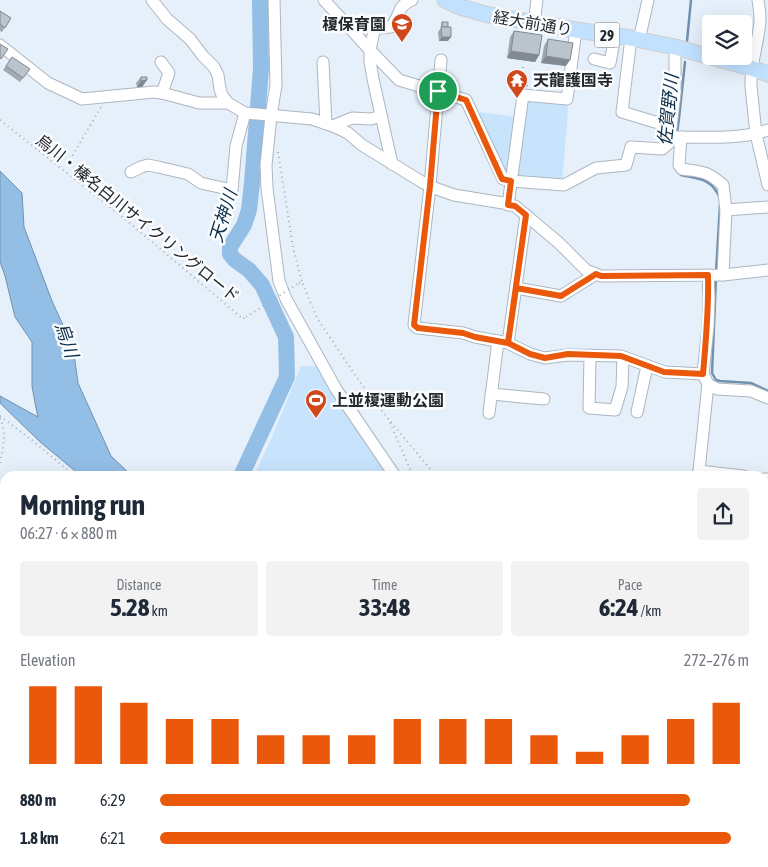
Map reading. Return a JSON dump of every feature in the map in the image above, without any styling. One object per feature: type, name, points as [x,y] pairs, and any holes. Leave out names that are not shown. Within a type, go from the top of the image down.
[{"type":"main road","name":"経大前通り","points":[[445,0],[489,15],[675,47],[768,74]]},
{"type":"street","points":[[152,0],[167,19],[186,35],[214,67],[218,75],[222,95],[228,103]]},
{"type":"street","points":[[274,0],[276,85],[267,115],[267,188],[279,281],[286,299],[336,389],[392,471]]},
{"type":"street","points":[[324,0],[399,80],[466,100],[502,179],[564,185],[596,168],[626,166],[631,147],[662,149],[675,137],[717,137],[756,134],[768,130]]},
{"type":"street","points":[[392,164],[373,79],[370,50],[374,31],[378,28],[392,26],[401,8],[405,3],[412,0]]},
{"type":"street","points":[[534,23],[537,0]]},
{"type":"street","points":[[648,0],[635,39],[622,112],[671,125]]},
{"type":"street","points":[[758,0],[760,20],[751,86],[756,134],[768,185]]},
{"type":"street","points":[[508,205],[523,95],[567,99],[576,30]]},
{"type":"street","points":[[594,59],[610,63],[615,36]]},
{"type":"street","points":[[0,45],[26,64],[41,78],[82,99],[154,92],[199,103],[228,103],[248,113],[312,119],[330,125],[348,133],[362,145],[430,186],[454,195],[515,206],[559,243],[586,270],[601,276],[716,275],[768,270]]},
{"type":"street","points":[[675,47],[675,93],[671,125],[675,137],[679,165],[682,169],[712,175],[723,185],[726,210],[716,275],[709,298],[698,471]]},
{"type":"street","points":[[440,60],[430,186],[414,325],[418,328],[463,333],[503,342],[530,354],[545,358],[568,354],[623,357],[664,372],[705,379],[717,389],[751,392],[768,398]]},
{"type":"street","points":[[161,62],[169,73],[162,93]]},
{"type":"street","points":[[323,62],[330,125]]},
{"type":"street","points":[[132,172],[148,166],[158,167],[188,174],[201,183],[232,190],[236,146],[248,113]]},
{"type":"street","points":[[330,125],[352,118],[371,119],[381,116]]},
{"type":"street","points":[[726,210],[768,207]]},
{"type":"street","points":[[489,413],[516,288],[526,215]]},
{"type":"street","points":[[516,288],[561,296],[596,274]]},
{"type":"street","points":[[590,355],[589,408],[615,410],[622,387],[623,357]]},
{"type":"street","points":[[637,412],[647,366]]},
{"type":"street","points":[[492,394],[544,399]]},
{"type":"path","points":[[522,90],[523,63]]},
{"type":"path","points":[[70,160],[108,96]]},
{"type":"path","name":"烏川・榛名白川サイクリングロード","points":[[0,120],[132,224],[244,319],[300,283]]},
{"type":"path","points":[[277,147],[300,283],[317,318],[357,378],[432,471]]},
{"type":"path","points":[[0,417],[4,435],[0,464]]},
{"type":"path","points":[[0,417],[69,471]]},
{"type":"path","points":[[389,420],[411,471]]},
{"type":"shaded area","points":[[526,99],[568,102],[562,182],[514,178]]},
{"type":"shaded area","points":[[480,112],[517,117],[510,177],[505,176],[479,121]]},
{"type":"shaded area","name":"上並榎運動公園","points":[[301,366],[316,366],[389,471],[256,471]]},
{"type":"water","name":"烏川","points":[[0,171],[22,193],[24,227],[52,301],[73,347],[78,383],[111,456],[127,471],[75,471],[39,441],[0,403],[0,396],[38,417],[32,386],[32,342],[15,317],[0,262]]},
{"type":"building","points":[[0,11],[11,18],[5,28],[0,24]]},
{"type":"building","points":[[442,22],[448,22],[448,27],[442,27]]},
{"type":"building","points":[[441,27],[451,27],[451,37],[442,37]]},
{"type":"building","points":[[514,31],[542,35],[539,55],[511,51]]},
{"type":"building","points":[[548,39],[573,43],[570,60],[546,56]]},
{"type":"building","points":[[0,44],[8,49],[1,59],[0,58]]},
{"type":"building","points":[[12,57],[30,69],[23,78],[6,66]]},
{"type":"building","points":[[141,77],[147,77],[147,80],[141,81]]},
{"type":"building","points":[[521,82],[527,82],[527,86],[521,86]]},
{"type":"waterway","name":"天神川","points":[[243,471],[287,377],[286,337],[262,285],[249,270],[230,254],[230,247],[244,225],[249,210],[261,69],[260,0]]},
{"type":"waterway","name":"佐賀野川","points":[[687,41],[691,0]]},
{"type":"waterway","name":"佐賀野川","points":[[677,133],[685,62]]},
{"type":"waterway","name":"佐賀野川","points":[[679,172],[681,175],[704,180],[709,183],[717,191],[720,198]]},
{"type":"waterway","name":"佐賀野川","points":[[716,272],[720,205]]},
{"type":"waterway","name":"佐賀野川","points":[[716,278],[712,373],[716,380],[751,383],[768,391]]},
{"type":"place","name":"榎保育園","points":[[402,43]]},
{"type":"place","name":"天龍護国寺","points":[[517,99]]},
{"type":"place","name":"上並榎運動公園","points":[[316,419]]},
{"type":"route","points":[[438,91],[430,186],[414,325],[418,328],[463,333],[508,343],[516,288],[561,296],[596,274],[601,276],[708,275],[708,327],[703,374],[664,372],[621,356],[568,354],[545,358],[530,354],[508,343],[526,215],[515,206],[508,205],[511,181],[502,179],[466,100],[438,91]]}]
